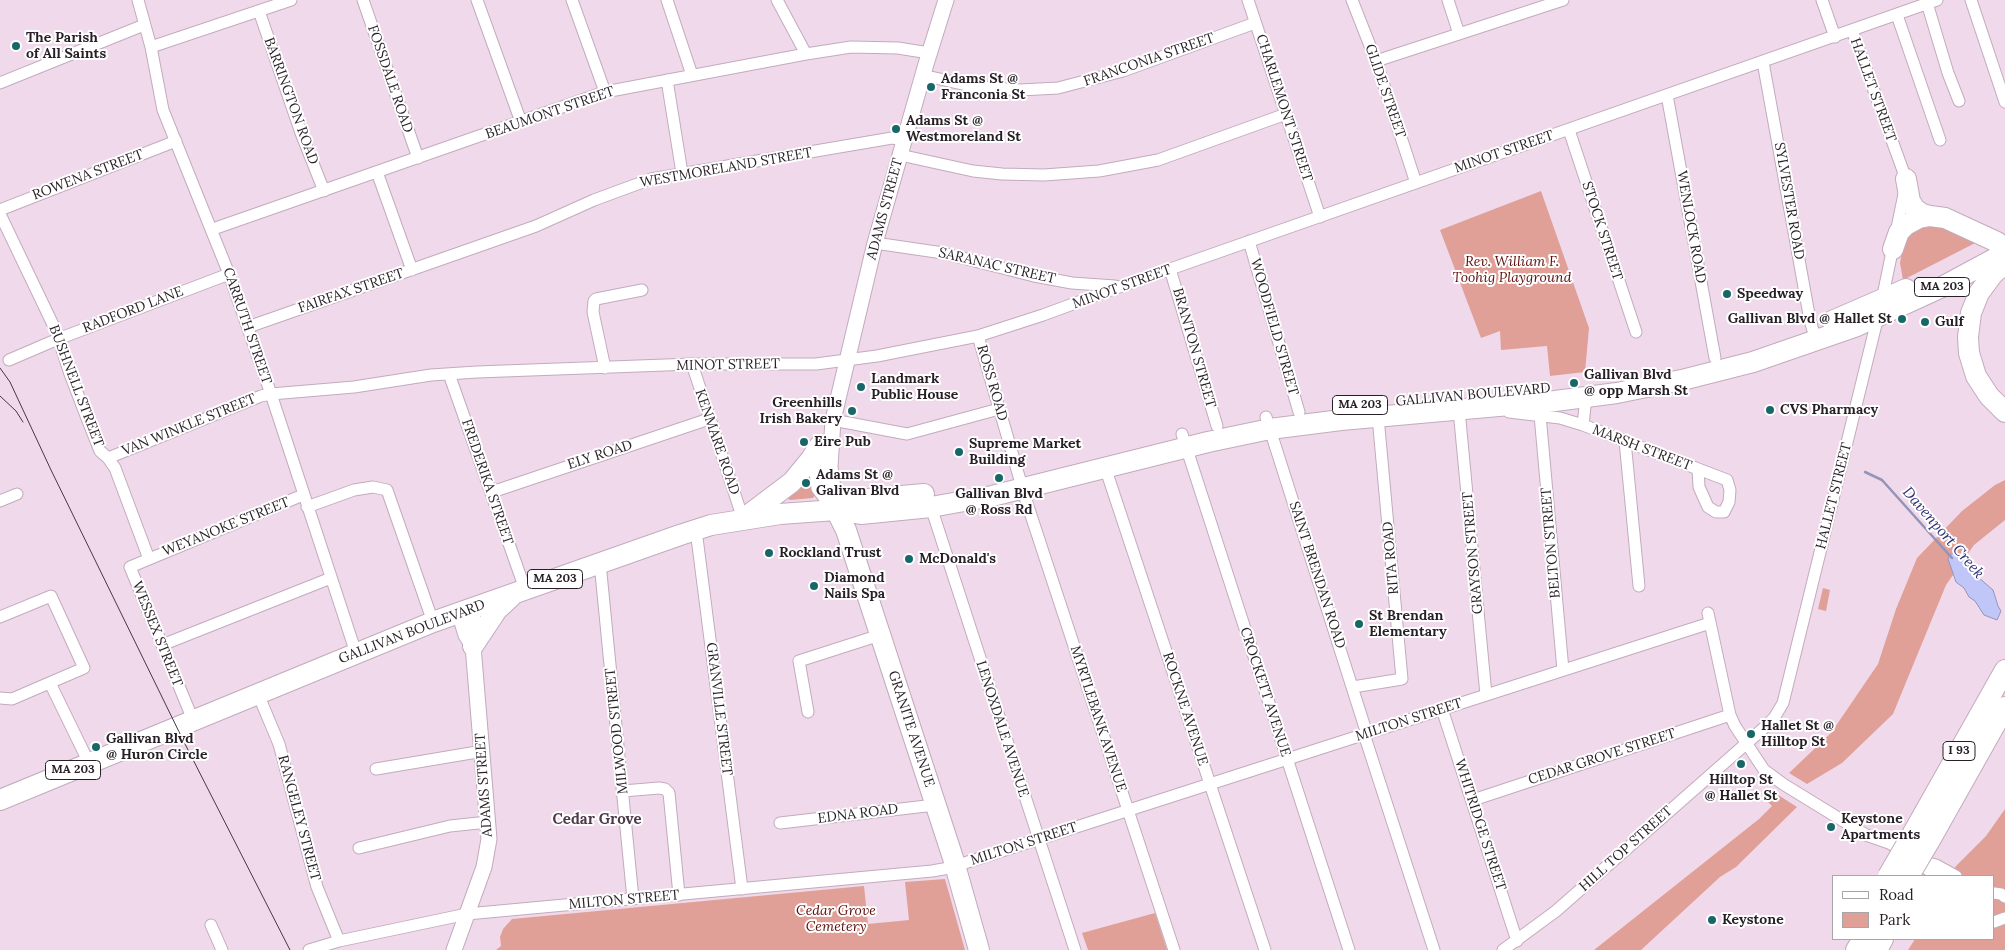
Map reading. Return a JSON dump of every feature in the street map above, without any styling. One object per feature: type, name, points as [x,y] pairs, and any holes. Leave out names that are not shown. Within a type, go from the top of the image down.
[{"type":"highway","points":[[1904,176],[1910,201],[1915,209],[1922,214],[1945,218],[2002,244]]},
{"type":"highway","points":[[1893,249],[1900,232],[1906,225],[1919,218],[1930,216]]},
{"type":"highway","name":"GALLIVAN BOULEVARD","points":[[836,510],[857,500],[1021,482],[1105,467],[1184,440],[1217,426],[1468,410],[1586,397],[1686,379],[1753,362],[1814,334],[1880,308],[1937,275],[2002,244]]},
{"type":"highway","points":[[2005,264],[1993,274],[1979,293],[1971,313],[1968,337],[1969,353],[1976,376],[1989,396],[2005,412]]},
{"type":"highway","name":"GALLIVAN BOULEVARD","points":[[0,800],[433,622],[696,530],[743,518],[780,514],[836,510],[861,514],[931,507],[1184,440],[1268,423],[1299,412],[1541,402],[1640,375],[1814,334]]},
{"type":"highway","points":[[743,518],[792,482],[820,445]]},
{"type":"highway","name":"GRANITE AVENUE","points":[[836,510],[846,530],[956,866],[979,950]]},
{"type":"highway","points":[[473,646],[497,610],[520,591]]},
{"type":"highway","name":"I 93","points":[[1916,871],[1924,839],[2005,670]]},
{"type":"highway","name":"I 93","points":[[1924,839],[2005,688]]},
{"type":"highway","name":"I 93","points":[[1889,875],[1924,839],[2005,707]]},
{"type":"highway","name":"I 93","points":[[1899,875],[2005,724]]},
{"type":"main road","name":"ADAMS STREET","points":[[836,510],[830,467],[833,420],[875,243],[922,75],[946,0]]},
{"type":"main road","name":"ADAMS STREET","points":[[833,420],[820,445],[816,463],[819,488],[836,510]]},
{"type":"main road","name":"ADAMS STREET","points":[[454,950],[486,858],[488,822],[473,646],[476,633],[465,610]]},
{"type":"street","name":"CARRUTH STREET","points":[[138,0],[151,47],[164,110],[213,229],[248,327],[356,653]]},
{"type":"street","points":[[151,47],[291,0]]},
{"type":"street","name":"FOSSDALE ROAD","points":[[363,0],[418,158]]},
{"type":"street","points":[[477,0],[521,122]]},
{"type":"street","points":[[572,0],[605,92]]},
{"type":"street","points":[[668,0],[692,76]]},
{"type":"street","points":[[777,0],[806,54]]},
{"type":"street","name":"CHARLEMONT STREET","points":[[1248,0],[1320,217]]},
{"type":"street","name":"GLIDE STREET","points":[[1352,0],[1376,61],[1416,183]]},
{"type":"street","points":[[1448,0],[1460,34]]},
{"type":"street","points":[[1376,61],[1560,0]]},
{"type":"street","points":[[1822,0],[1835,37]]},
{"type":"street","points":[[1971,0],[2005,102]]},
{"type":"street","points":[[1932,2],[1948,73],[1960,101]]},
{"type":"street","name":"MINOT STREET","points":[[271,394],[354,387],[449,374],[692,364],[816,364],[877,356],[978,336],[1043,315],[1119,286],[1932,2]]},
{"type":"street","name":"BARRINGTON ROAD","points":[[258,11],[301,133],[324,191]]},
{"type":"street","points":[[1897,15],[1940,140]]},
{"type":"street","name":"FRANCONIA STREET","points":[[922,75],[971,86],[1020,90],[1058,88],[1123,71],[1256,23]]},
{"type":"street","points":[[0,83],[144,25]]},
{"type":"street","name":"HALLET STREET","points":[[1746,743],[1774,718],[1785,696],[1880,308],[1904,194],[1904,176],[1852,30]]},
{"type":"street","name":"BEAUMONT STREET","points":[[213,229],[605,92],[851,47],[898,48],[929,53]]},
{"type":"street","name":"SYLVESTER ROAD","points":[[1764,62],[1805,296],[1814,334]]},
{"type":"street","points":[[667,80],[682,173]]},
{"type":"street","name":"WENLOCK ROAD","points":[[1667,95],[1715,358]]},
{"type":"street","points":[[900,155],[973,171],[1002,174],[1044,175],[1099,171],[1158,160],[1286,114]]},
{"type":"street","name":"STOCK STREET","points":[[1568,130],[1636,332]]},
{"type":"street","name":"WESTMORELAND STREET","points":[[412,270],[536,226],[627,187],[651,179],[892,138],[904,140]]},
{"type":"street","name":"ROWENA STREET","points":[[0,210],[176,141]]},
{"type":"street","name":"FAIRFAX STREET","points":[[248,327],[412,270],[377,172]]},
{"type":"street","name":"BUSHNELL STREET","points":[[0,214],[56,332],[100,451],[115,468],[149,559]]},
{"type":"street","name":"WOODFIELD STREET","points":[[1249,242],[1299,412]]},
{"type":"street","name":"SARANAC STREET","points":[[875,243],[943,253],[1034,276],[1072,283],[1119,286]]},
{"type":"street","name":"BRANTON STREET","points":[[1170,269],[1217,426]]},
{"type":"street","name":"RADFORD LANE","points":[[9,360],[58,339],[229,274]]},
{"type":"street","points":[[605,368],[593,312],[594,301],[596,299],[642,290]]},
{"type":"street","name":"ROSS ROAD","points":[[978,336],[1021,482]]},
{"type":"street","name":"KENMARE ROAD","points":[[692,364],[743,518]]},
{"type":"street","name":"FREDERIKA STREET","points":[[449,374],[492,492],[520,591]]},
{"type":"street","name":"VAN WINKLE STREET","points":[[108,458],[261,396],[271,394]]},
{"type":"street","name":"MARSH STREET","points":[[1586,397],[1583,424],[1727,480],[1730,490],[1728,507],[1724,512],[1712,511],[1704,499],[1699,487],[1698,469]]},
{"type":"street","name":"GALLIVAN BOULEVARD","points":[[1541,402],[1560,418],[1583,424]]},
{"type":"street","name":"BELTON STREET","points":[[1541,402],[1563,670]]},
{"type":"street","points":[[833,420],[907,434],[999,409]]},
{"type":"street","name":"GRAYSON STREET","points":[[1468,410],[1486,695]]},
{"type":"street","name":"RITA ROAD","points":[[1353,687],[1402,679],[1378,417]]},
{"type":"street","name":"ELY ROAD","points":[[492,492],[709,419]]},
{"type":"street","name":"SAINT BRENDAN ROAD","points":[[1268,423],[1353,687],[1365,734],[1434,950]]},
{"type":"street","name":"CROCKETT AVENUE","points":[[1184,440],[1349,950]]},
{"type":"street","points":[[1624,441],[1639,586]]},
{"type":"street","name":"ROCKNE AVENUE","points":[[1105,467],[1265,950]]},
{"type":"street","name":"MYRTLEBANK AVENUE","points":[[1021,482],[1174,950]]},
{"type":"street","points":[[307,507],[354,490],[373,487],[387,490],[433,622]]},
{"type":"street","points":[[0,501],[17,494]]},
{"type":"street","name":"WEYANOKE STREET","points":[[149,559],[303,496]]},
{"type":"street","name":"LENOXDALE AVENUE","points":[[931,507],[1075,950]]},
{"type":"street","name":"GRANVILLE STREET","points":[[696,530],[742,889]]},
{"type":"street","name":"WESSEX STREET","points":[[149,559],[130,567],[193,720]]},
{"type":"street","name":"MILWOOD STREET","points":[[600,563],[633,899]]},
{"type":"street","points":[[162,645],[330,578]]},
{"type":"street","points":[[0,617],[51,596],[84,668],[12,699],[0,698]]},
{"type":"street","name":"MILTON STREET","points":[[310,949],[467,914],[932,871],[956,866],[1563,670],[1709,618],[1730,715]]},
{"type":"street","points":[[808,712],[799,661],[880,635]]},
{"type":"street","points":[[50,683],[88,763]]},
{"type":"street","name":"RANGELEY STREET","points":[[258,694],[278,744],[317,887],[339,942]]},
{"type":"street","name":"WHITRIDGE STREET","points":[[1442,709],[1517,941]]},
{"type":"street","points":[[1730,715],[1761,766],[1778,781],[1866,834],[1889,843],[1916,871]]},
{"type":"street","name":"CEDAR GROVE STREET","points":[[1472,800],[1730,715]]},
{"type":"street","name":"HILL TOP STREET","points":[[1503,950],[1556,911],[1746,743]]},
{"type":"street","points":[[376,769],[449,755],[482,751]]},
{"type":"street","points":[[623,791],[659,788],[665,789],[668,793],[679,894]]},
{"type":"street","name":"EDNA ROAD","points":[[780,823],[935,805]]},
{"type":"street","points":[[359,848],[450,826],[488,822]]},
{"type":"street","points":[[1916,871],[1936,865],[1954,875]]},
{"type":"street","points":[[1916,871],[1927,869],[1936,875]]},
{"type":"street","points":[[211,925],[222,950]]},
{"type":"green space","name":"Rev. William F. Toohig Playground","points":[[1541,191],[1589,328],[1585,372],[1550,376],[1547,346],[1501,350],[1500,331],[1481,338],[1440,230]]},
{"type":"green space","points":[[1926,222],[1981,240],[1903,280],[1900,263],[1903,247],[1910,230]]},
{"type":"green space","points":[[809,475],[815,495],[813,498],[790,500],[786,497]]},
{"type":"green space","points":[[2005,480],[2005,520],[1974,545],[1946,585],[1893,714],[1842,763],[1807,784],[1789,773],[1831,733],[1878,664],[1896,609],[1917,558],[1962,511],[1995,485]]},
{"type":"green space","points":[[1823,588],[1830,590],[1826,611],[1818,609]]},
{"type":"green space","points":[[1772,791],[1797,807],[1736,867],[1720,877],[1641,950],[1594,950],[1759,819],[1772,806],[1765,799]]},
{"type":"green space","points":[[2005,809],[2005,950],[1908,950],[1914,940],[1995,940],[1995,875],[1951,875],[1956,866],[1986,836]]},
{"type":"green space","name":"Cedar Grove Cemetery","points":[[945,879],[965,950],[496,950],[501,946],[500,937],[503,929],[512,919],[864,886],[868,924],[909,920],[905,882]]},
{"type":"green space","points":[[1155,913],[1167,950],[1088,950],[1082,933]]},
{"type":"water","points":[[1955,552],[1958,558],[1966,560],[1970,570],[1993,590],[2001,611],[1997,620],[1984,615],[1964,588],[1956,582],[1948,559]]},
{"type":"waterway","name":"Davenport Creek","points":[[1865,472],[1882,480],[1952,558]]},
{"type":"tram line","points":[[0,368],[10,382],[184,742],[290,950]]},
{"type":"tram line","points":[[0,396],[16,411],[23,422]]},
{"type":"place","name":"The Parish of All Saints","points":[[16,46]]},
{"type":"place","name":"Adams St @ Franconia St","points":[[931,87]]},
{"type":"place","name":"Adams St @ Westmoreland St","points":[[896,129]]},
{"type":"place","name":"Speedway","points":[[1727,294]]},
{"type":"place","name":"Gallivan Blvd @ Hallet St","points":[[1902,319]]},
{"type":"place","name":"Gulf","points":[[1925,322]]},
{"type":"place","name":"Gallivan Blvd @ opp Marsh St","points":[[1574,383]]},
{"type":"place","name":"Landmark Public House","points":[[861,387]]},
{"type":"place","name":"CVS Pharmacy","points":[[1770,410]]},
{"type":"place","name":"Greenhills Irish Bakery","points":[[852,411]]},
{"type":"place","name":"Eire Pub","points":[[804,442]]},
{"type":"place","name":"Supreme Market Building","points":[[959,452]]},
{"type":"place","name":"Gallivan Blvd @ Ross Rd","points":[[999,478]]},
{"type":"place","name":"Adams St @ Galivan Blvd","points":[[806,483]]},
{"type":"place","name":"Rockland Trust","points":[[769,553]]},
{"type":"place","name":"McDonald's","points":[[909,559]]},
{"type":"place","name":"Diamond Nails Spa","points":[[814,586]]},
{"type":"place","name":"St Brendan Elementary","points":[[1359,624]]},
{"type":"place","name":"Hallet St @ Hilltop St","points":[[1751,734]]},
{"type":"place","name":"Gallivan Blvd @ Huron Circle","points":[[96,747]]},
{"type":"place","name":"Hilltop St @ Hallet St","points":[[1741,764]]},
{"type":"place","name":"Keystone Apartments","points":[[1831,827]]},
{"type":"place","name":"Keystone","points":[[1712,920]]},
{"type":"district","name":"Cedar Grove","points":[[597,820]]}]
